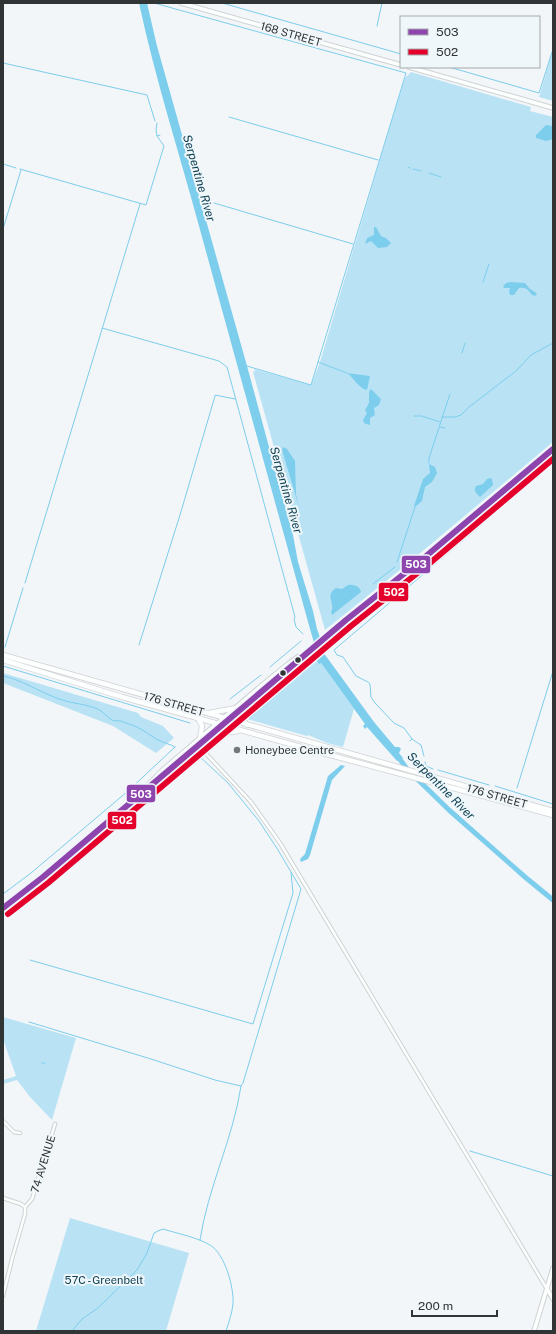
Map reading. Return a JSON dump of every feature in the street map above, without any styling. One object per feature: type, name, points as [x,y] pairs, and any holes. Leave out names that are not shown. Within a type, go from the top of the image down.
[{"type":"highway","name":"176 STREET","points":[[3,655],[553,811]]},
{"type":"highway","name":"176 STREET","points":[[3,660],[122,697],[553,816]]},
{"type":"highway","points":[[244,706],[242,718],[247,725]]},
{"type":"highway","points":[[207,714],[236,708]]},
{"type":"highway","points":[[198,718],[202,726],[200,739]]},
{"type":"highway","points":[[210,735],[242,730]]},
{"type":"main road","name":"168 STREET","points":[[181,3],[400,65]]},
{"type":"main road","points":[[413,68],[553,108]]},
{"type":"main road","points":[[163,773],[325,637],[425,557],[553,449]]},
{"type":"main road","points":[[226,719],[236,708],[286,665],[313,647]]},
{"type":"main road","points":[[163,773],[210,735],[220,724]]},
{"type":"main road","points":[[3,908],[127,806],[200,739],[220,724]]},
{"type":"main road","points":[[3,904],[14,900]]},
{"type":"main road","points":[[534,1331],[553,1268]]},
{"type":"main road","points":[[547,1289],[553,1299]]},
{"type":"street","points":[[198,745],[248,798],[280,843],[547,1289]]},
{"type":"street","points":[[3,1121],[14,1132],[20,1133]]},
{"type":"street","name":"74 AVENUE","points":[[3,1296],[25,1214],[25,1206],[32,1200],[55,1124]]},
{"type":"street","points":[[3,1198],[25,1206]]},
{"type":"green space","points":[[553,49],[553,101],[539,97]]},
{"type":"green space","points":[[411,72],[531,107],[530,111],[553,117],[553,442],[406,565],[325,630],[253,372],[255,371],[254,369],[311,385],[320,362],[398,99],[405,78]]},
{"type":"green space","points":[[316,649],[317,653],[314,656],[321,663],[354,709],[343,747],[327,743],[308,735],[307,736],[247,719],[246,715],[249,710]]},
{"type":"green space","points":[[3,673],[138,713],[141,717],[163,726],[174,738],[156,753],[113,726],[3,683]]},
{"type":"green space","points":[[3,1017],[76,1038],[52,1120],[30,1097],[17,1080],[3,1084],[3,1080],[16,1076],[3,1039]]},
{"type":"green space","name":"57C - Greenbelt","points":[[70,1218],[189,1253],[166,1331],[36,1331]]},
{"type":"water","points":[[139,3],[147,3],[157,46],[293,535],[298,562],[322,643],[323,652],[374,722],[395,747],[399,747],[401,749],[399,753],[403,758],[397,761],[367,727],[365,729],[363,726],[365,724],[321,663],[319,664],[314,656],[317,653],[160,87]]},
{"type":"water","points":[[546,125],[553,126],[553,139],[546,141],[536,138],[536,135]]},
{"type":"water","points":[[374,227],[376,227],[381,236],[386,238],[391,243],[387,247],[378,248],[371,241],[365,244],[367,238],[374,235]]},
{"type":"water","points":[[510,282],[525,283],[537,294],[535,296],[532,295],[527,289],[519,288],[514,295],[510,295],[510,288],[504,288],[503,286]]},
{"type":"water","points":[[347,373],[370,376],[367,390],[361,387]]},
{"type":"water","points":[[371,389],[381,399],[379,405],[374,408],[375,415],[370,418],[369,425],[364,423],[363,420],[367,413],[365,410],[369,403],[369,392]]},
{"type":"water","points":[[283,447],[287,449],[295,461],[296,494],[299,507],[282,450]]},
{"type":"water","points":[[429,464],[435,467],[437,473],[432,482],[425,487],[422,501],[415,507],[414,506],[423,479],[430,473]]},
{"type":"water","points":[[490,478],[492,479],[493,485],[480,497],[475,491],[476,486],[483,484]]},
{"type":"water","points":[[348,585],[356,586],[361,592],[332,615],[331,594],[336,588],[342,589]]},
{"type":"water","points":[[308,660],[312,664],[251,718],[248,717],[252,710]]},
{"type":"water","points":[[341,765],[345,766],[332,780],[310,855],[308,859],[301,862],[300,859],[305,854],[328,776]]},
{"type":"waterway","points":[[154,3],[406,73],[311,385],[247,366]]},
{"type":"waterway","points":[[222,3],[400,54]]},
{"type":"waterway","points":[[377,26],[382,3]]},
{"type":"waterway","points":[[452,68],[539,93],[553,49]]},
{"type":"waterway","points":[[3,63],[147,95],[155,121]]},
{"type":"waterway","points":[[229,117],[378,160]]},
{"type":"waterway","points":[[157,123],[157,136],[160,135]]},
{"type":"waterway","points":[[20,169],[146,205],[164,146],[157,136]]},
{"type":"waterway","points":[[3,164],[16,168]]},
{"type":"waterway","points":[[413,169],[421,171]]},
{"type":"waterway","points":[[3,229],[21,170]]},
{"type":"waterway","points":[[429,173],[441,177]]},
{"type":"waterway","points":[[214,203],[353,244]]},
{"type":"waterway","points":[[25,583],[140,204]]},
{"type":"waterway","points":[[483,282],[489,264]]},
{"type":"waterway","points":[[102,328],[219,361],[227,367],[295,617],[296,627],[303,634]]},
{"type":"waterway","points":[[462,353],[465,343]]},
{"type":"waterway","points":[[442,417],[455,417],[461,415],[469,407],[516,371],[531,355],[553,343]]},
{"type":"waterway","points":[[318,362],[347,373]]},
{"type":"waterway","points":[[429,463],[429,458],[450,394]]},
{"type":"waterway","points":[[139,645],[180,515],[215,395],[235,399]]},
{"type":"waterway","points":[[414,416],[422,416],[440,422]]},
{"type":"waterway","points":[[440,427],[445,428]]},
{"type":"waterway","points":[[410,741],[412,739],[404,728],[394,723],[375,703],[371,697],[370,684],[356,676],[343,657],[337,655],[334,650],[480,526],[507,501]]},
{"type":"waterway","points":[[397,562],[415,507]]},
{"type":"waterway","points":[[373,584],[395,567]]},
{"type":"waterway","points":[[5,647],[23,588]]},
{"type":"waterway","points":[[270,667],[301,641]]},
{"type":"waterway","points":[[3,666],[190,723]]},
{"type":"waterway","points":[[517,788],[553,671]]},
{"type":"waterway","points":[[230,699],[261,675]]},
{"type":"waterway","points":[[3,676],[59,699],[90,706],[102,712],[113,721],[121,721],[137,727],[158,740],[175,747]]},
{"type":"waterway","points":[[412,739],[421,745],[424,756]]},
{"type":"waterway","points":[[3,894],[31,873],[128,791],[175,747]]},
{"type":"waterway","name":"Serpentine River","points":[[396,754],[407,769],[449,810],[553,900]]},
{"type":"waterway","points":[[82,853],[198,755],[228,783],[259,821],[301,889],[241,1086],[232,1125],[209,1201],[200,1240]]},
{"type":"waterway","points":[[425,762],[426,766],[433,769]]},
{"type":"waterway","points":[[438,770],[489,785]]},
{"type":"waterway","points":[[495,786],[553,804]]},
{"type":"waterway","points":[[3,917],[30,897],[79,856]]},
{"type":"waterway","points":[[30,960],[253,1024],[293,893],[291,873]]},
{"type":"waterway","points":[[29,1022],[215,1080],[241,1086]]},
{"type":"waterway","points":[[470,1151],[553,1176]]},
{"type":"waterway","points":[[72,1331],[82,1319],[98,1308],[137,1270],[147,1253],[154,1233],[163,1229],[205,1242],[215,1249],[220,1256],[228,1272],[233,1297],[232,1311],[226,1331]]},
{"type":"transit line","name":"503","points":[[3,908],[43,877],[346,620],[425,557],[553,449]]},
{"type":"transit line","name":"502","points":[[8,914],[48,883],[351,626],[430,563],[553,459]]},
{"type":"place","name":"Honeybee Centre","points":[[237,750]]}]
